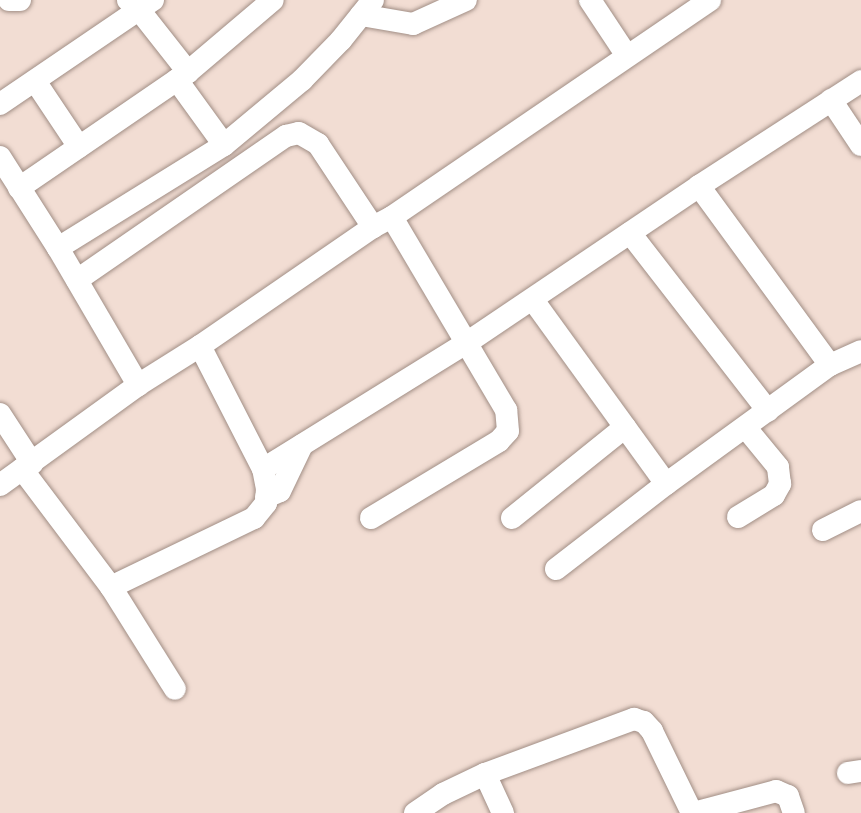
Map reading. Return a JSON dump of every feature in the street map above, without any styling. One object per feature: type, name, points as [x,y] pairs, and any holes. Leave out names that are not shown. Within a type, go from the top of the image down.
[{"type":"street","points":[[9,0],[20,0]]},
{"type":"street","points":[[67,264],[224,145],[302,80],[367,8],[413,24],[466,0]]},
{"type":"street","points":[[590,0],[627,56]]},
{"type":"street","points":[[0,484],[138,385],[200,346],[711,0]]},
{"type":"street","points":[[19,188],[183,76],[271,1]]},
{"type":"street","points":[[0,105],[140,4],[224,145]]},
{"type":"street","points":[[35,81],[79,147]]},
{"type":"street","points":[[263,469],[533,300],[699,186],[861,81]]},
{"type":"street","points":[[831,100],[861,145]]},
{"type":"street","points":[[67,264],[286,136],[298,133],[318,144],[382,222],[468,342],[506,410],[508,431],[499,441],[371,518]]},
{"type":"street","points":[[0,157],[67,264],[138,385]]},
{"type":"street","points":[[699,186],[830,365]]},
{"type":"street","points":[[630,233],[768,411]]},
{"type":"street","points":[[533,300],[666,484]]},
{"type":"street","points":[[111,587],[254,518],[266,503],[263,469],[200,346]]},
{"type":"street","points":[[556,569],[666,484],[830,365],[861,351]]},
{"type":"street","points":[[0,414],[27,466],[111,587],[175,688]]},
{"type":"street","points":[[512,518],[625,427]]},
{"type":"street","points":[[738,517],[774,495],[780,484],[778,467],[746,428]]},
{"type":"street","points":[[266,497],[279,491],[302,445]]},
{"type":"street","points":[[823,530],[861,511]]},
{"type":"street","points":[[415,813],[444,794],[485,774],[634,718],[644,722],[652,731],[693,813],[776,791],[788,796],[794,813]]},
{"type":"street","points":[[485,774],[503,813]]}]
